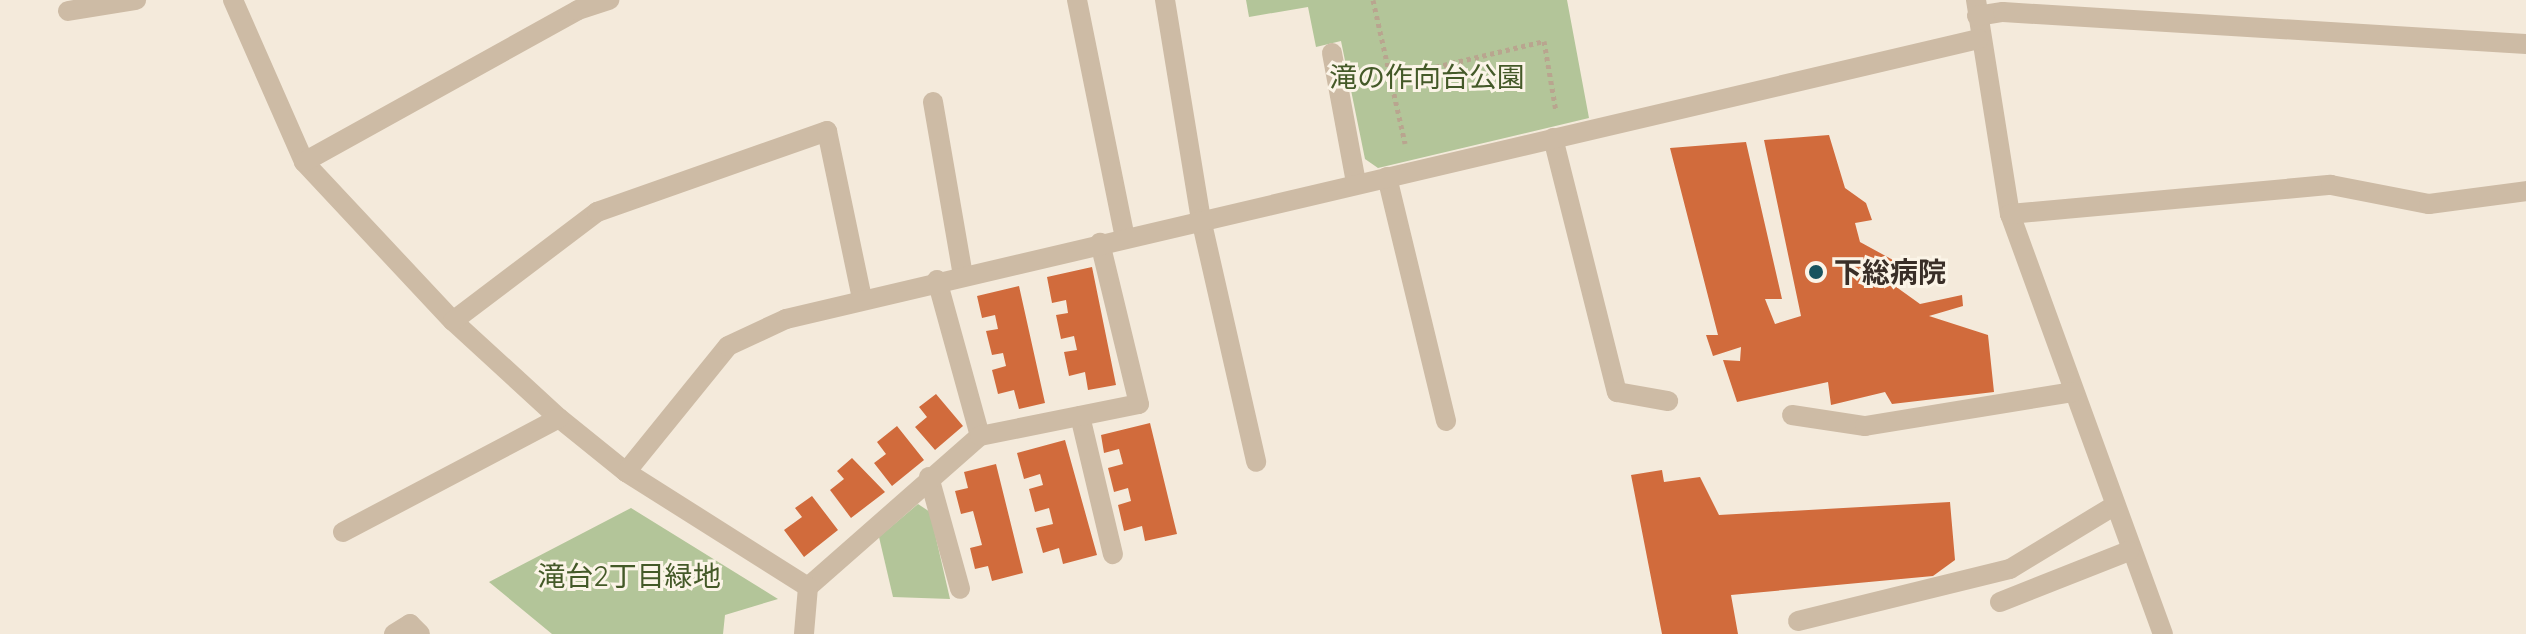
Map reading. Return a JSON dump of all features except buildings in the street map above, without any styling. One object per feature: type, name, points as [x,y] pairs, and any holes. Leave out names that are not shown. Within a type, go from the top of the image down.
[{"type":"street","points":[[68,11],[136,0]]},
{"type":"street","points":[[233,0],[304,162],[453,321],[559,418],[626,472],[808,587]]},
{"type":"street","points":[[304,162],[578,10],[609,0]]},
{"type":"street","points":[[1077,0],[1125,237]]},
{"type":"street","points":[[1165,0],[1201,219],[1256,462]]},
{"type":"street","points":[[2163,634],[2112,507],[2010,214],[1976,8],[2526,44]]},
{"type":"street","points":[[626,472],[728,346],[786,319],[937,280],[1979,39]]},
{"type":"street","points":[[1332,53],[1356,183]]},
{"type":"street","points":[[933,102],[963,275]]},
{"type":"street","points":[[453,321],[597,212],[827,131],[862,298]]},
{"type":"street","points":[[1557,137],[1617,392],[1668,401]]},
{"type":"street","points":[[1387,177],[1446,421]]},
{"type":"street","points":[[2010,214],[2331,185],[2429,204],[2526,191]]},
{"type":"street","points":[[804,634],[808,587],[929,477],[980,436],[1139,404],[1100,243]]},
{"type":"street","points":[[937,280],[980,436]]},
{"type":"street","points":[[1792,415],[1865,426],[2072,392]]},
{"type":"street","points":[[1080,416],[1113,554]]},
{"type":"street","points":[[343,532],[559,418]]},
{"type":"street","points":[[929,477],[960,589]]},
{"type":"street","points":[[1798,621],[2010,569],[2112,507]]},
{"type":"street","points":[[2000,602],[2129,551]]},
{"type":"street","points":[[394,634],[410,624],[420,634]]},
{"type":"path","points":[[1373,0],[1410,171]]},
{"type":"path","points":[[1389,78],[1544,41],[1557,137]]},
{"type":"green space","name":"滝の作向台公園","points":[[1246,0],[1567,0],[1589,118],[1378,168],[1365,159],[1341,41],[1316,47],[1308,7],[1249,17]]},
{"type":"green space","points":[[918,504],[930,512],[950,599],[893,597],[879,537]]},
{"type":"green space","name":"滝台2丁目緑地","points":[[631,508],[778,599],[725,615],[723,634],[552,634],[489,582]]},
{"type":"place","name":"下総病院","points":[[1816,272]]}]
